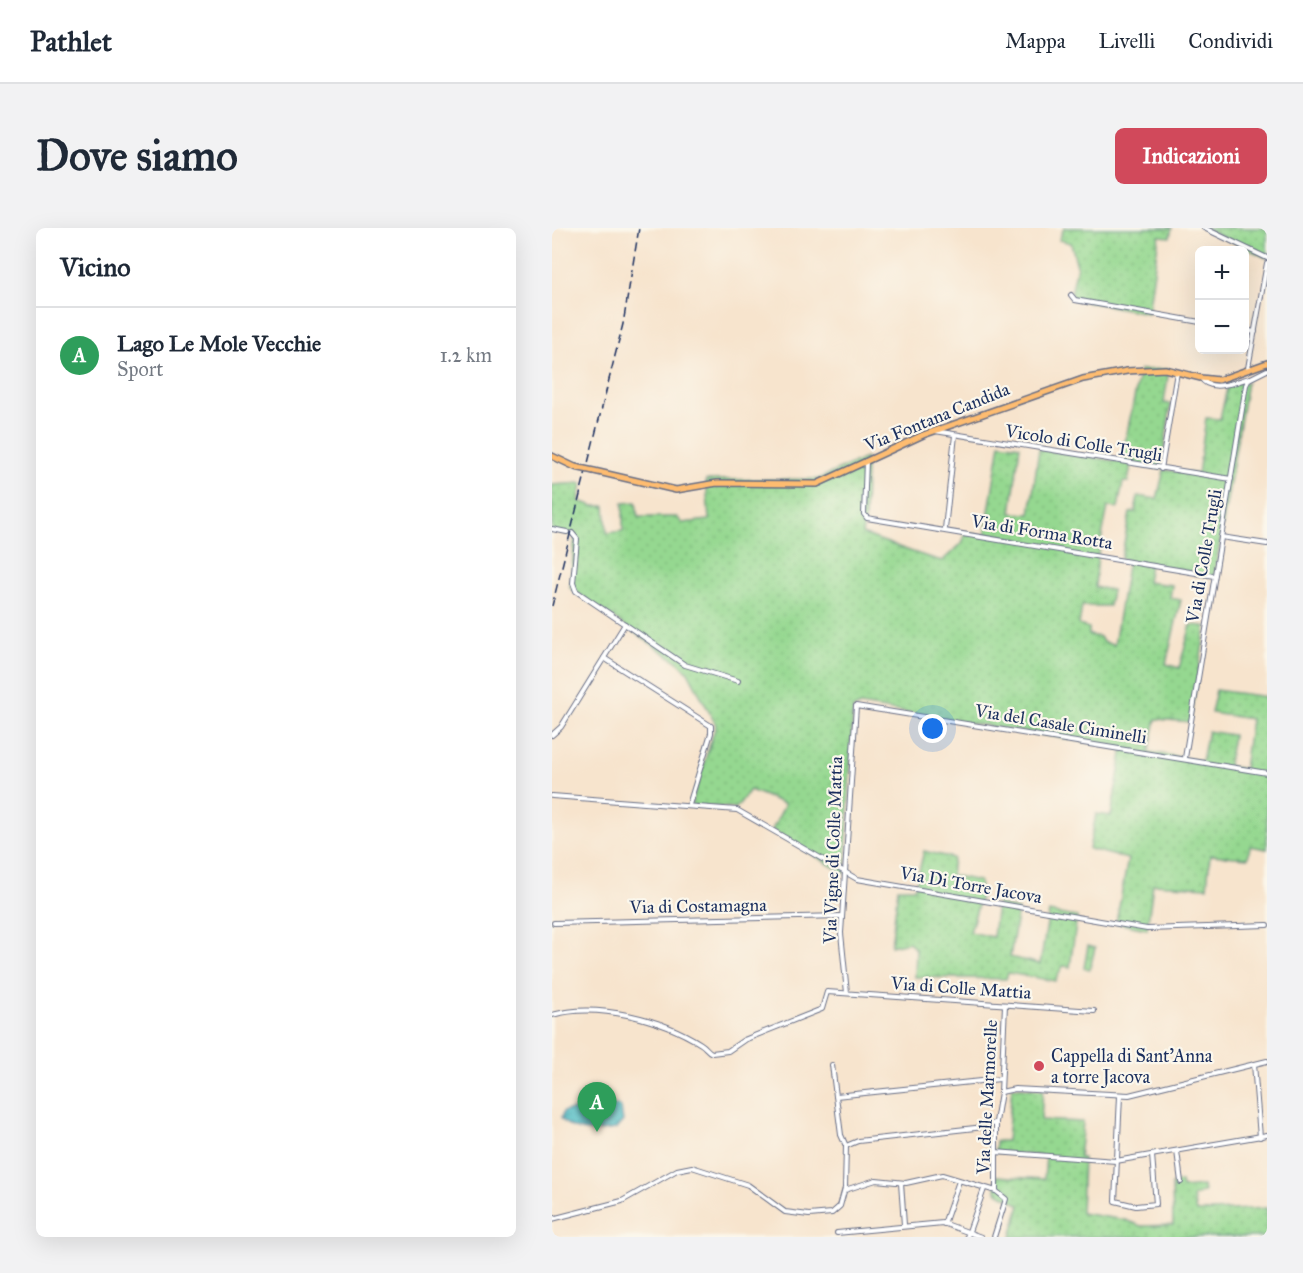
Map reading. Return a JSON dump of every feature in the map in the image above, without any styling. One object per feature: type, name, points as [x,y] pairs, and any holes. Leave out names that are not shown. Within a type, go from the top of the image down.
[{"type":"main road","name":"Via Fontana Candida","points":[[552,456],[575,465],[676,490],[717,483],[814,484],[837,477],[932,431],[1083,379],[1150,369],[1177,371],[1201,378],[1225,379],[1267,363]]},
{"type":"street","points":[[1204,228],[1267,258]]},
{"type":"street","points":[[1225,379],[1249,367],[1267,263]]},
{"type":"street","points":[[1071,295],[1075,300],[1195,321]]},
{"type":"street","points":[[1249,331],[1255,332]]},
{"type":"street","points":[[1161,469],[1177,371]]},
{"type":"street","points":[[1201,378],[1204,383],[1220,385],[1266,372]]},
{"type":"street","name":"Via di Colle Trugli","points":[[1185,758],[1246,384],[1256,375]]},
{"type":"street","name":"Vicolo di Colle Trugli","points":[[932,431],[1231,479]]},
{"type":"street","points":[[945,530],[955,435]]},
{"type":"street","name":"Via di Forma Rotta","points":[[866,461],[865,517],[1214,576]]},
{"type":"street","points":[[552,529],[569,533],[577,539],[573,588],[687,665],[738,681]]},
{"type":"street","points":[[1221,537],[1267,544]]},
{"type":"street","points":[[553,735],[561,728],[625,624]]},
{"type":"street","points":[[604,658],[711,726],[711,733],[689,805]]},
{"type":"street","name":"Via del Casale Ciminelli","points":[[853,709],[860,705],[1267,772]]},
{"type":"street","name":"Via Vigne di Colle Mattia","points":[[847,993],[841,941],[853,709]]},
{"type":"street","name":"Via Di Torre Jacova","points":[[552,796],[689,805],[739,811],[857,879],[1147,929],[1267,925]]},
{"type":"street","name":"Via di Costamagna","points":[[554,923],[842,916]]},
{"type":"street","name":"Via di Colle Mattia","points":[[552,1015],[597,1011],[628,1014],[700,1043],[713,1053],[728,1051],[744,1040],[821,1010],[825,1006],[826,993],[1094,1011]]},
{"type":"street","name":"Via delle Marmorelle","points":[[994,1237],[1006,1199],[996,1191],[995,1152],[996,1122],[1001,1092],[1005,1005]]},
{"type":"street","points":[[1001,1092],[1015,1089],[1119,1096],[1267,1061]]},
{"type":"street","points":[[1254,1064],[1260,1137]]},
{"type":"street","points":[[552,1218],[622,1201],[674,1171],[688,1167],[702,1168],[745,1183],[780,1210],[794,1214],[833,1213],[840,1206],[845,1190],[846,1146],[832,1065]]},
{"type":"street","points":[[836,1096],[1000,1079]]},
{"type":"street","points":[[1119,1096],[1115,1202],[1136,1206],[1156,1204],[1152,1155]]},
{"type":"street","points":[[846,1146],[856,1142],[984,1127],[996,1122]]},
{"type":"street","points":[[995,1152],[1116,1161],[1267,1135]]},
{"type":"street","points":[[1177,1151],[1181,1182]]},
{"type":"street","points":[[845,1190],[876,1180],[900,1183],[940,1175],[996,1191]]},
{"type":"street","points":[[944,1224],[959,1181]]},
{"type":"street","points":[[900,1183],[904,1225]]},
{"type":"street","points":[[968,1235],[984,1189]]},
{"type":"street","points":[[837,1233],[904,1225],[944,1224],[968,1235],[981,1237]]},
{"type":"green space","points":[[1064,228],[1172,228],[1170,237],[1159,236],[1148,313],[1073,299],[1071,294],[1077,266],[1071,243],[1059,240]]},
{"type":"green space","points":[[1204,228],[1267,228],[1267,258],[1249,249],[1249,246],[1242,246]]},
{"type":"green space","points":[[1169,369],[1164,403],[1171,404],[1161,469],[1131,465],[1128,482],[1123,482],[1118,508],[1108,507],[1098,555],[1095,587],[1112,590],[1109,606],[1082,606],[1079,625],[1089,628],[1089,635],[1100,637],[1103,642],[1114,645],[1128,560],[1121,559],[1130,513],[1135,512],[1138,496],[1157,499],[1164,470],[1198,474],[1206,418],[1220,419],[1228,384],[1247,382],[1214,576],[1150,564],[1147,582],[1172,585],[1170,598],[1181,600],[1166,664],[1179,668],[1191,625],[1206,626],[1190,722],[1156,719],[1149,752],[1202,761],[1208,731],[1233,735],[1228,766],[1244,769],[1251,719],[1211,713],[1216,690],[1267,697],[1267,849],[1250,846],[1248,858],[1210,855],[1207,887],[1153,884],[1147,929],[1116,923],[1128,859],[1089,849],[1096,814],[1111,816],[1123,748],[860,705],[853,709],[845,874],[772,830],[785,804],[750,790],[736,808],[691,805],[716,725],[688,672],[679,663],[570,588],[575,536],[552,531],[552,485],[582,483],[579,501],[594,506],[605,506],[607,533],[623,531],[623,503],[636,502],[638,517],[677,517],[682,523],[709,520],[706,480],[818,479],[866,458],[865,517],[862,534],[942,561],[962,543],[966,533],[985,536],[1000,443],[1020,446],[1011,513],[1030,514],[1039,449],[1121,462],[1140,370]]},
{"type":"green space","points":[[924,851],[953,858],[951,875],[979,881],[981,895],[970,932],[993,937],[997,903],[1018,910],[1010,957],[1040,964],[1049,912],[1077,917],[1070,967],[1063,966],[1055,981],[1008,973],[1006,979],[915,977],[916,950],[909,942],[891,946],[898,888],[915,888]]},
{"type":"green space","points":[[1088,946],[1095,948],[1090,969],[1084,968]]},
{"type":"green space","points":[[1012,1087],[1043,1090],[1041,1120],[1083,1122],[1079,1158],[1083,1158],[1081,1213],[1125,1220],[1141,1226],[1173,1225],[1172,1184],[1181,1182],[1182,1188],[1203,1186],[1204,1192],[1193,1197],[1196,1212],[1267,1208],[1267,1237],[1011,1237],[1020,1205],[996,1191],[996,1176],[1044,1179],[1046,1156],[995,1152],[996,1141],[1007,1141]]},
{"type":"water","points":[[617,1105],[621,1108],[623,1121],[616,1129],[586,1131],[572,1127],[561,1118],[563,1112]]},
{"type":"railway","points":[[552,606],[623,324],[639,228]]},
{"type":"place","name":"Cappella di Sant'Anna a torre Jacova","points":[[1039,1066]]},
{"type":"place","name":"Lago Le Mole Vecchie","points":[[597,1132]]}]
